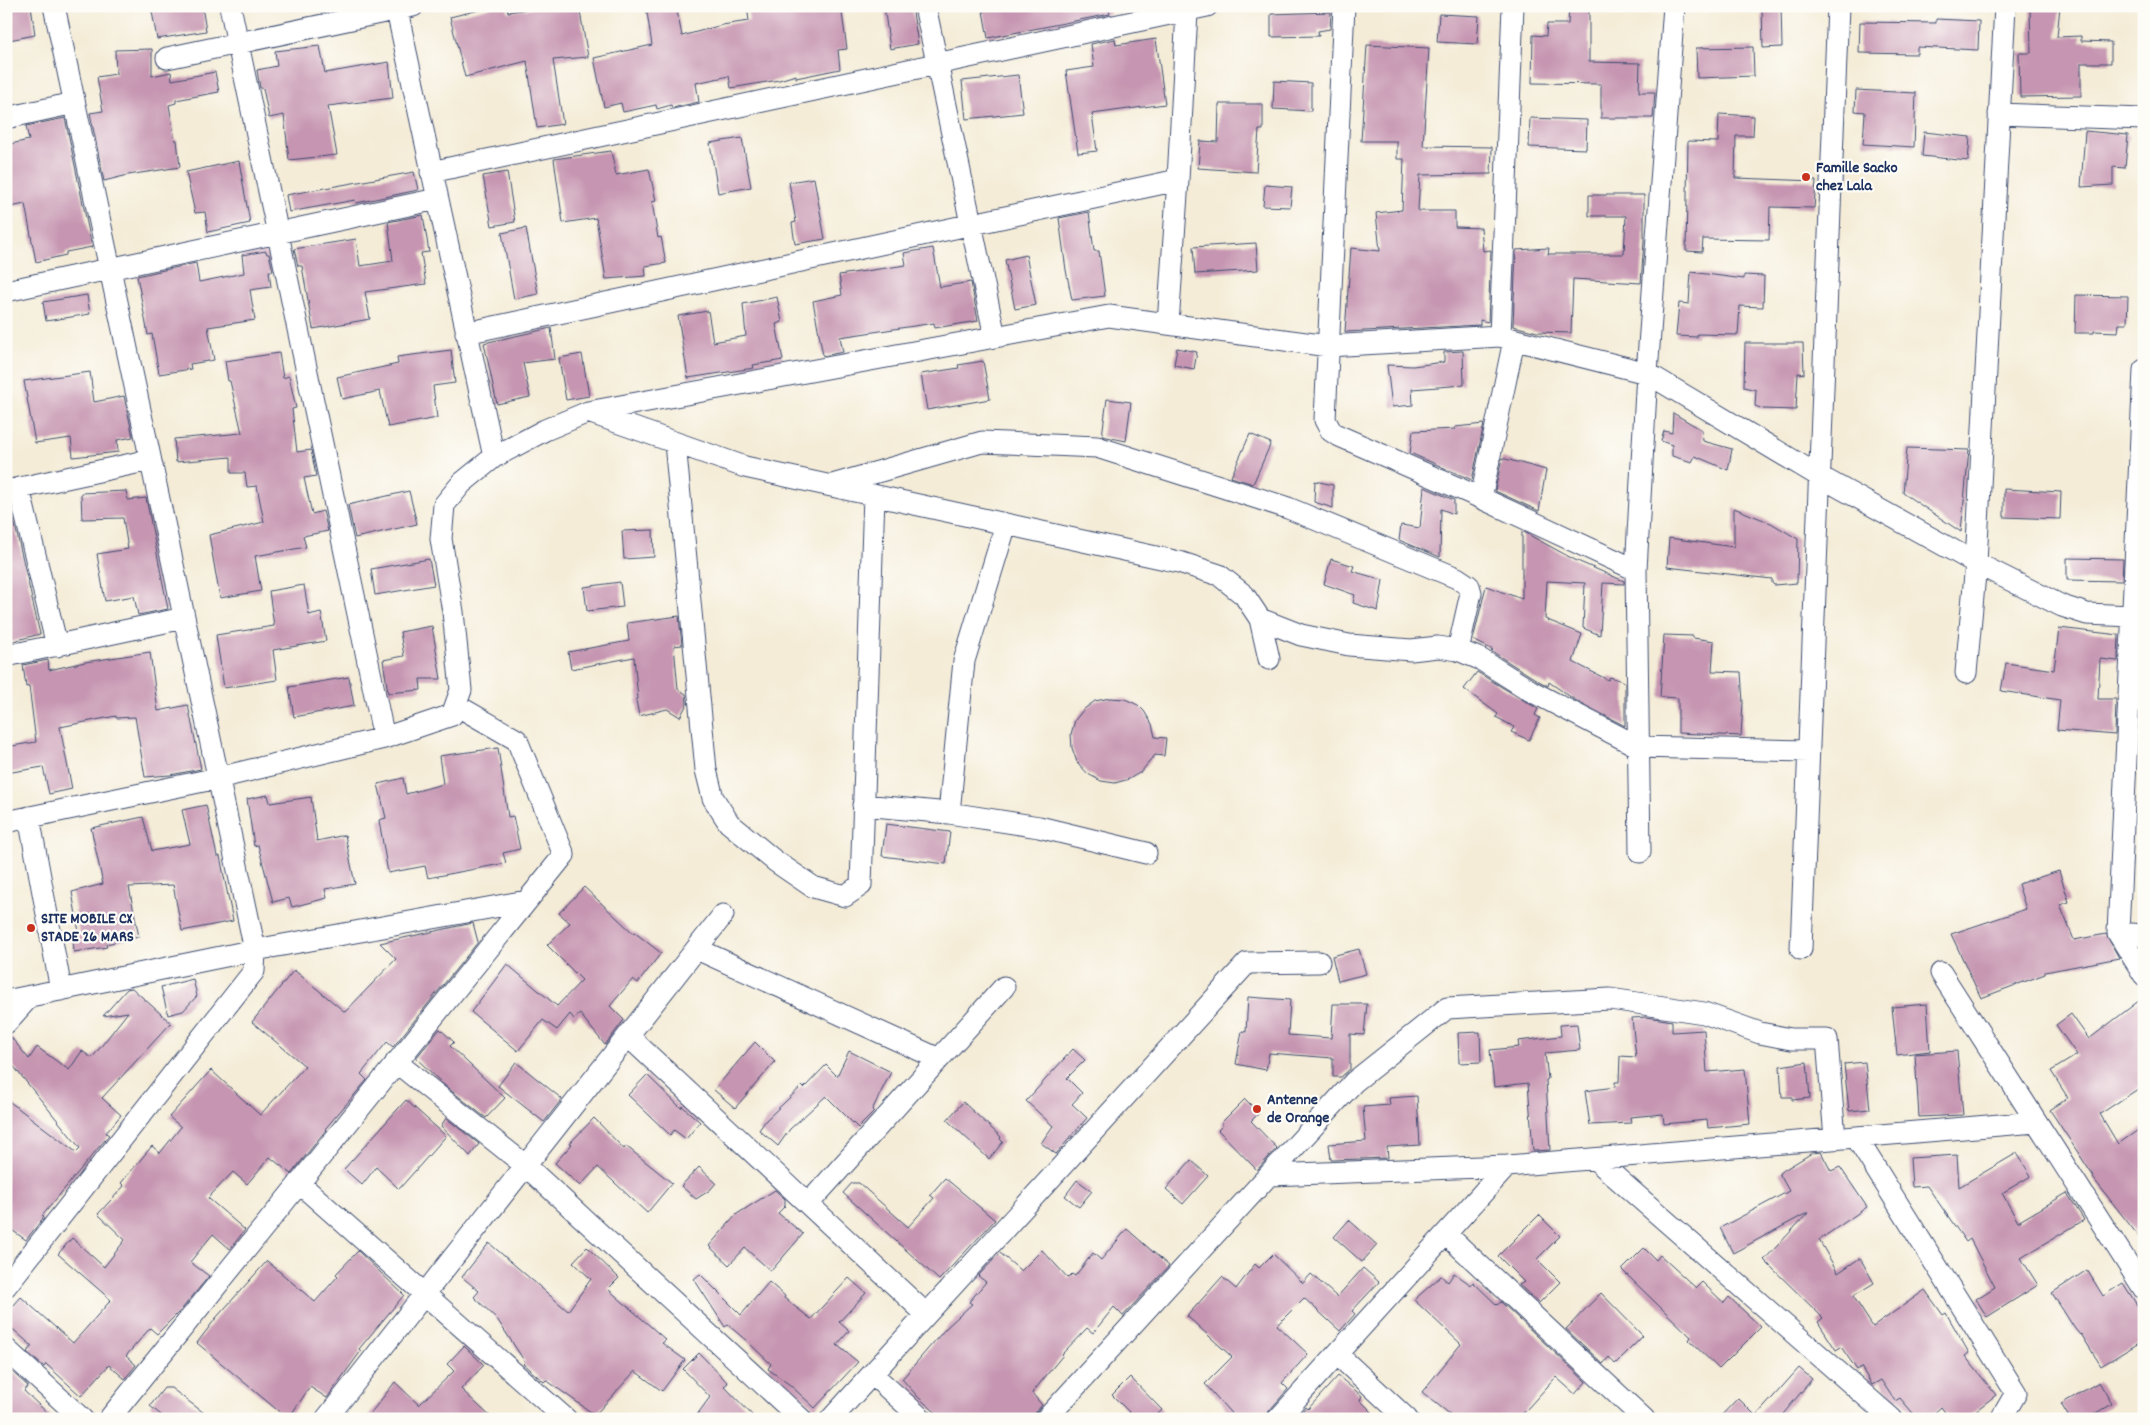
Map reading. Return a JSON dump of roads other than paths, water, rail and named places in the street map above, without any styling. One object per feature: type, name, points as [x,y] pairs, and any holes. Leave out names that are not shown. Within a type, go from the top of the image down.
[{"type":"street","points":[[6,1286],[254,971],[255,950],[54,6]]},
{"type":"street","points":[[230,6],[384,738]]},
{"type":"street","points":[[925,6],[995,337]]},
{"type":"street","points":[[1344,6],[1325,420],[1331,431],[1636,570]]},
{"type":"street","points":[[1481,498],[1507,338],[1512,6]]},
{"type":"street","points":[[1640,852],[1636,570],[1647,373],[1674,6]]},
{"type":"street","points":[[1801,949],[1838,6]]},
{"type":"street","points":[[1966,673],[1976,563],[2005,6]]},
{"type":"street","points":[[167,58],[402,7],[431,172],[494,457]]},
{"type":"street","points":[[431,172],[1197,8],[1178,180],[1168,324]]},
{"type":"street","points":[[6,118],[74,103]]},
{"type":"street","points":[[1999,114],[2144,119]]},
{"type":"street","points":[[466,333],[1178,180]]},
{"type":"street","points":[[6,291],[437,199]]},
{"type":"street","points":[[6,822],[218,778],[384,738],[452,715],[461,690],[453,612],[441,539],[444,505],[462,482],[494,457],[545,430],[588,412],[1109,316],[1328,346],[1507,338],[1647,373],[1819,476],[1976,563],[2062,606],[2086,614],[2138,615]]},
{"type":"street","points":[[2144,370],[2138,615],[2118,933],[2144,974]]},
{"type":"street","points":[[588,412],[745,467],[1178,562],[1219,575],[1244,595],[1260,618],[1269,659]]},
{"type":"street","points":[[675,442],[706,770],[714,798],[729,823],[775,861],[812,887],[844,896],[861,885],[874,495]]},
{"type":"street","points":[[830,485],[982,442],[1097,447],[1288,508],[1457,578],[1469,586],[1471,593],[1458,650]]},
{"type":"street","points":[[57,646],[13,490],[150,460]]},
{"type":"street","points":[[949,814],[964,661],[1006,524]]},
{"type":"street","points":[[6,656],[184,618]]},
{"type":"street","points":[[1260,618],[1300,635],[1349,645],[1411,650],[1438,647],[1458,650],[1480,659],[1531,691],[1639,747],[1808,751]]},
{"type":"street","points":[[109,1419],[564,855],[517,740],[456,704]]},
{"type":"street","points":[[863,804],[1039,827],[1146,853]]},
{"type":"street","points":[[29,817],[61,990]]},
{"type":"street","points":[[6,1001],[255,950],[527,901]]},
{"type":"street","points":[[326,1419],[723,916]]},
{"type":"street","points":[[2118,933],[2144,935]]},
{"type":"street","points":[[697,949],[939,1059]]},
{"type":"street","points":[[831,1419],[1247,963],[1319,962]]},
{"type":"street","points":[[1941,974],[2144,1289]]},
{"type":"street","points":[[808,1204],[1004,987]]},
{"type":"street","points":[[6,1023],[30,996]]},
{"type":"street","points":[[1046,1419],[1354,1082],[1448,1008],[1610,999],[1704,1013],[1760,1033],[1783,1037],[1828,1038],[1835,1139]]},
{"type":"street","points":[[628,1036],[926,1314]]},
{"type":"street","points":[[396,1062],[526,1166],[801,1419]]},
{"type":"street","points":[[1270,1174],[1507,1166],[2036,1122]]},
{"type":"street","points":[[1856,1137],[2016,1393],[2001,1419]]},
{"type":"street","points":[[1596,1159],[1892,1419]]},
{"type":"street","points":[[1278,1419],[1507,1166]]},
{"type":"street","points":[[299,1183],[566,1419]]},
{"type":"street","points":[[1446,1234],[1644,1419]]},
{"type":"street","points":[[6,1349],[82,1419]]},
{"type":"street","points":[[1337,1354],[1407,1419]]},
{"type":"street","points":[[872,1374],[922,1419]]},
{"type":"place","name":"Famille Sacko chez Lala","points":[[1806,177]]},
{"type":"place","name":"SITE MOBILE CX STADE 26 MARS","points":[[31,928]]},
{"type":"place","name":"Antenne de Orange","points":[[1257,1109]]}]
